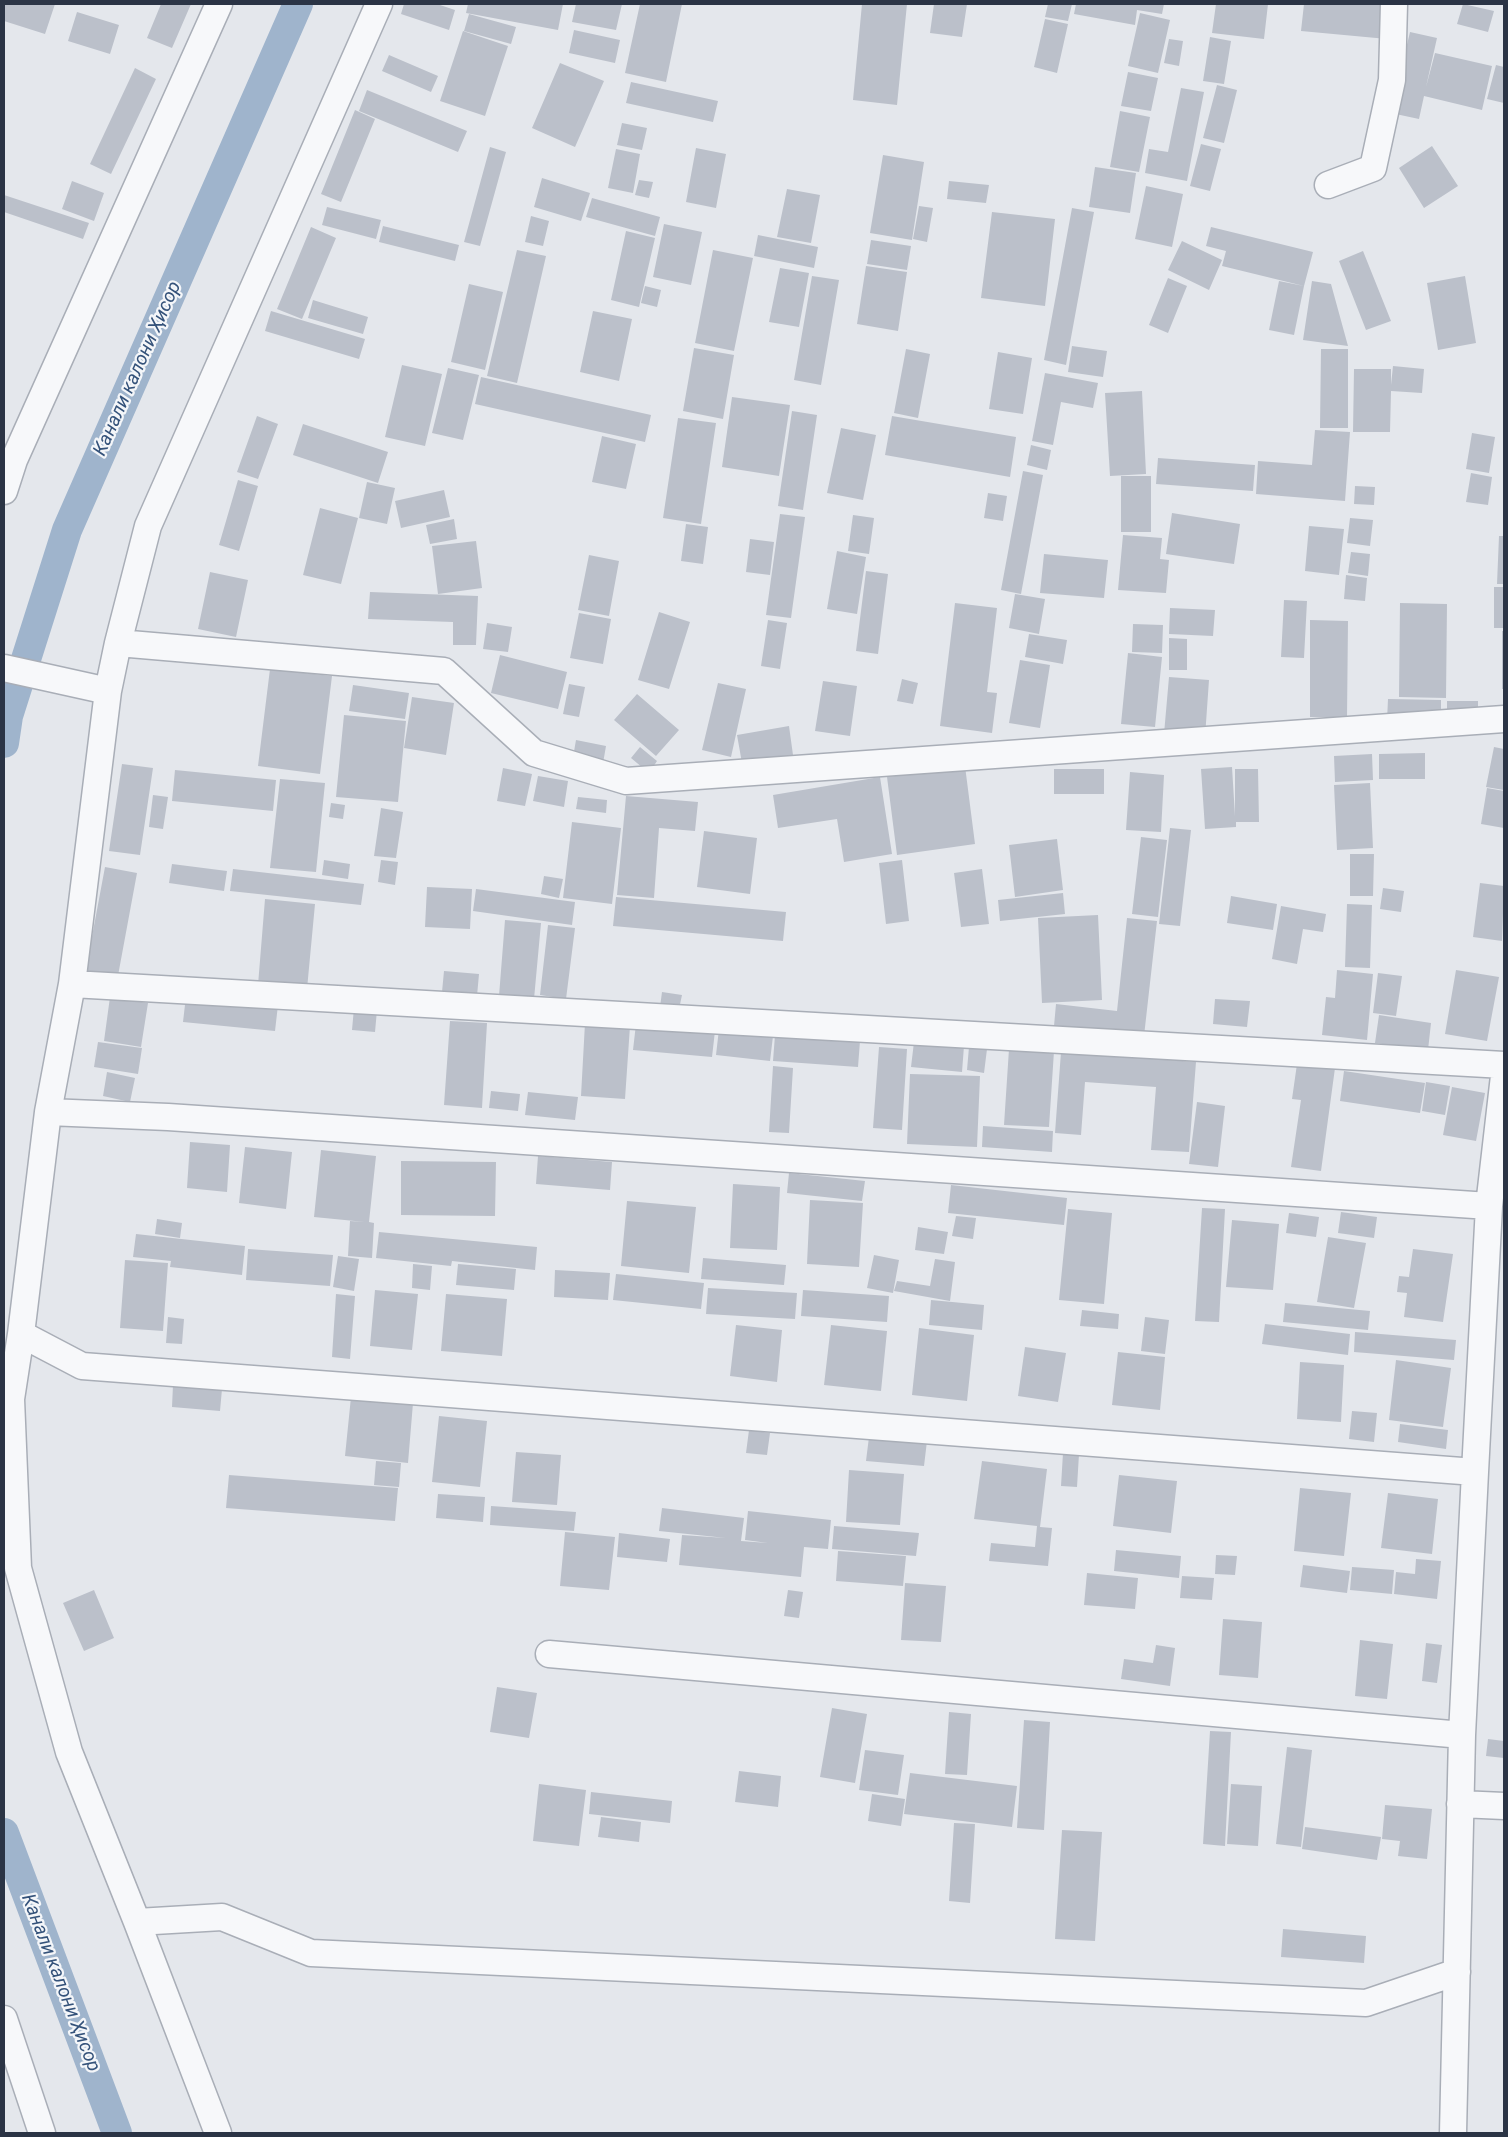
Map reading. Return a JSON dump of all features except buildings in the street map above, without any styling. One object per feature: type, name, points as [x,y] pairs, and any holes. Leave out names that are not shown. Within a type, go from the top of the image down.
[{"type":"street","points":[[4,491],[14,460],[219,4]]},
{"type":"street","points":[[218,2133],[69,1752],[18,1568],[11,1399],[21,1334],[48,1112],[72,984],[100,689],[118,643],[148,526],[379,4]]},
{"type":"street","points":[[1328,185],[1373,168],[1392,80],[1394,4]]},
{"type":"street","points":[[118,643],[444,670],[534,753],[626,781],[1504,720]]},
{"type":"street","points":[[4,668],[100,689]]},
{"type":"street","points":[[72,984],[1504,1065]]},
{"type":"street","points":[[1453,2133],[1462,1735],[1474,1472],[1494,1288],[1489,1206],[1504,1076]]},
{"type":"street","points":[[48,1112],[177,1118],[1489,1206]]},
{"type":"street","points":[[21,1334],[82,1366],[1474,1472]]},
{"type":"street","points":[[549,1654],[1462,1735]]},
{"type":"street","points":[[1460,1804],[1504,1806]]},
{"type":"street","points":[[137,1922],[222,1917],[311,1954],[1366,2003],[1457,1972]]},
{"type":"street","points":[[4,2019],[42,2133]]},
{"type":"waterway","name":"Канали калони Ҳисор","points":[[4,743],[8,716],[67,530],[298,4]]},
{"type":"waterway","name":"Канали калони Ҳисор","points":[[4,1833],[117,2133]]}]
